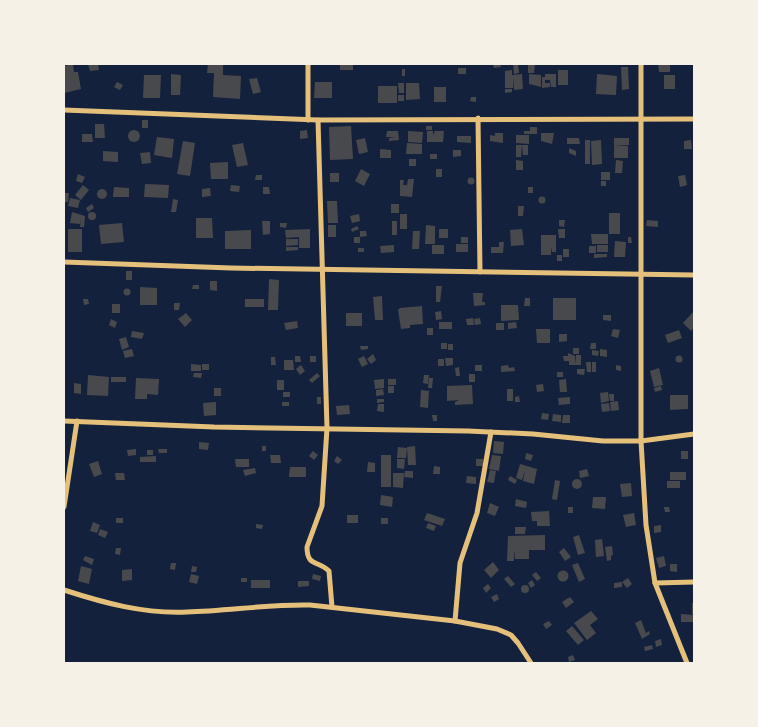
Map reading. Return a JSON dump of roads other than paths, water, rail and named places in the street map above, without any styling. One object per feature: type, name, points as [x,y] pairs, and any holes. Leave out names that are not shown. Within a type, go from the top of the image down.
[{"type":"street","points":[[308,64],[308,120]]},
{"type":"street","points":[[641,64],[641,441],[646,525],[655,583],[687,663]]},
{"type":"street","points":[[64,110],[308,120],[478,118],[694,119]]},
{"type":"street","points":[[478,118],[480,272]]},
{"type":"street","points":[[318,120],[327,428],[322,506],[307,547],[309,560],[329,571],[332,607]]},
{"type":"street","points":[[64,262],[321,269],[694,275]]},
{"type":"street","points":[[64,421],[214,427],[490,432],[603,441],[641,441],[694,434]]},
{"type":"street","points":[[64,507],[77,421]]},
{"type":"street","points":[[455,621],[460,563],[477,513],[490,432]]},
{"type":"street","points":[[655,583],[694,582]]},
{"type":"street","points":[[64,590],[112,605],[169,612],[218,611],[286,604],[332,607],[455,621],[497,629],[511,635],[531,663]]}]
